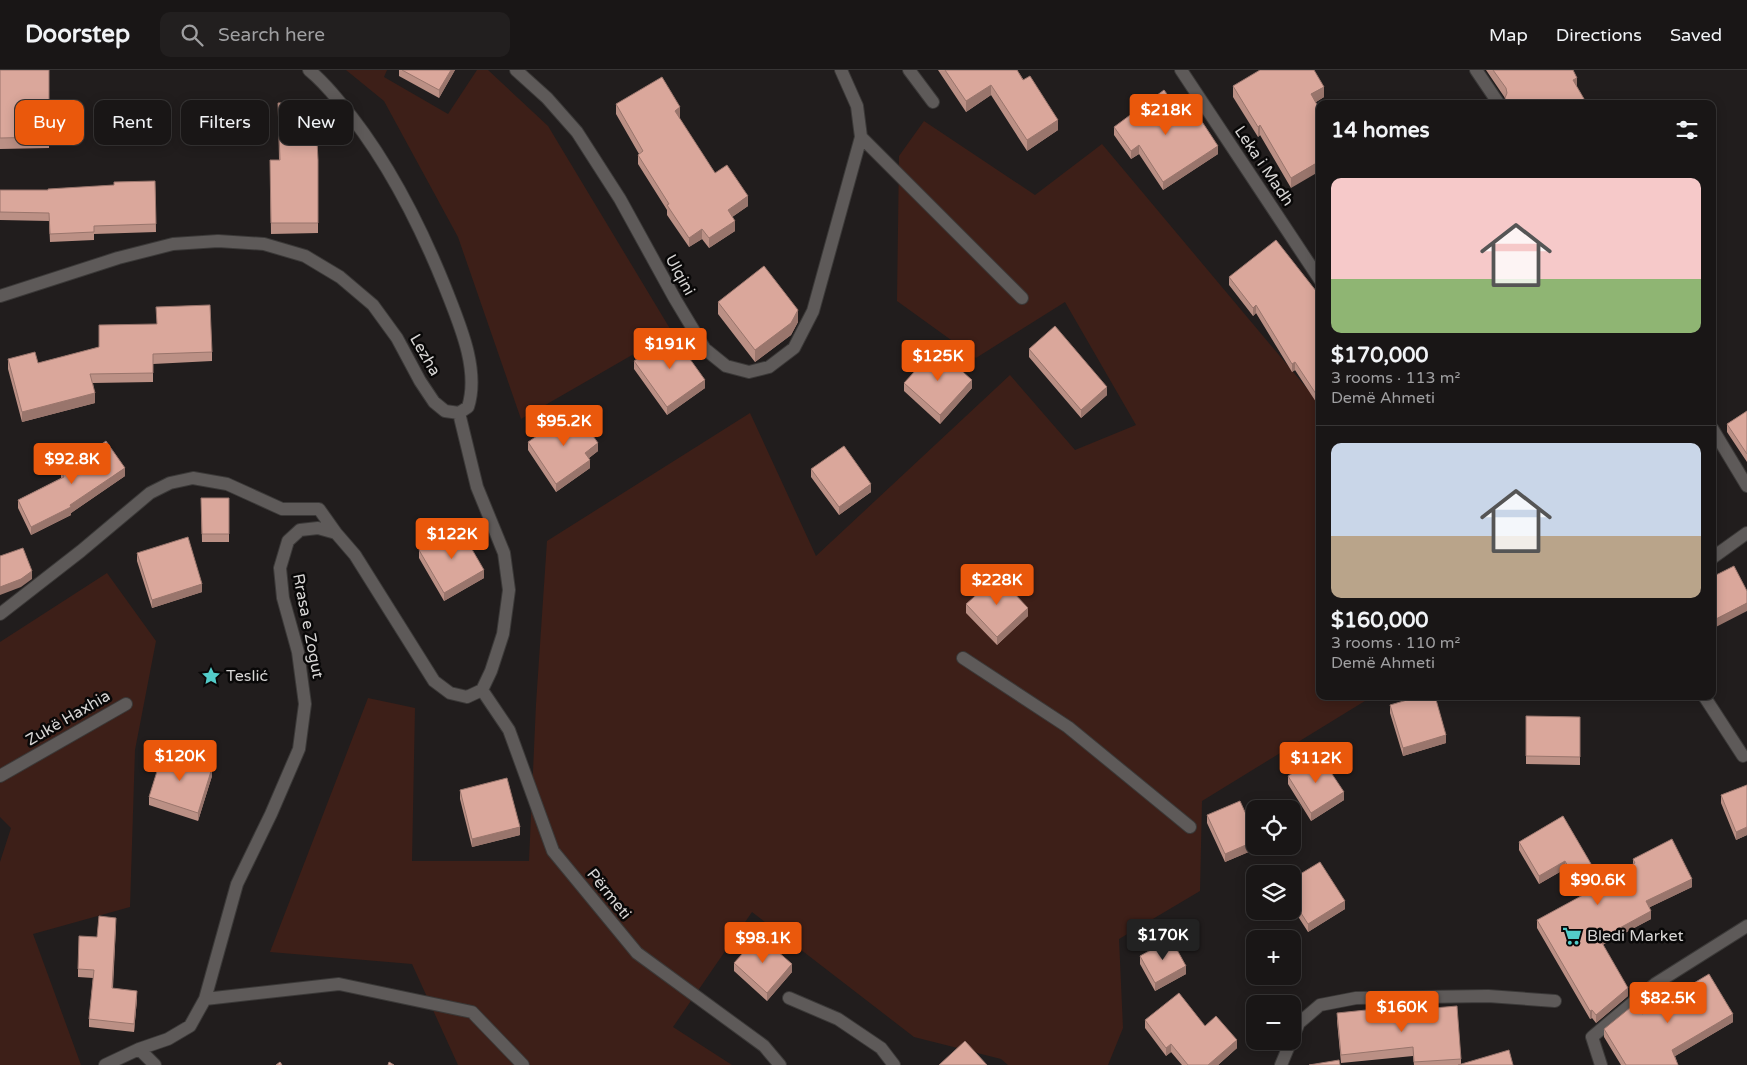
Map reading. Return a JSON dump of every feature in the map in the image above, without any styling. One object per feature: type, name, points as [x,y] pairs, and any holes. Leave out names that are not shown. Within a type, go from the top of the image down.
[{"type":"street","points":[[0,614],[81,551],[150,493],[170,483],[192,478],[227,484],[282,509],[319,509],[355,555],[434,682],[450,693],[467,697],[482,690],[491,671],[503,634],[508,590],[504,553],[477,487],[459,413],[468,407],[472,394],[470,364],[458,319],[429,247],[392,174],[359,126],[318,77],[309,70]]},
{"type":"street","name":"Ulqini","points":[[516,70],[546,98],[577,132],[620,199],[705,349],[726,366],[749,372],[769,367],[794,348],[813,311],[861,138],[857,106],[841,70]]},
{"type":"street","points":[[909,70],[933,102]]},
{"type":"street","name":"Leka i Madh","points":[[1181,70],[1316,274]]},
{"type":"street","points":[[1476,70],[1496,100]]},
{"type":"street","points":[[861,138],[1022,298]]},
{"type":"street","name":"Lezha","points":[[0,296],[118,258],[173,244],[218,241],[264,244],[305,256],[340,277],[353,288],[372,305],[397,338],[420,381],[434,402],[445,411],[459,413]]},
{"type":"street","points":[[1716,435],[1747,486]]},
{"type":"street","name":"Rrasa e Zogut","points":[[105,1065],[140,1049],[168,1040],[190,1026],[205,999],[237,884],[271,814],[299,749],[305,704],[298,652],[283,598],[280,568],[285,550],[288,541],[300,530],[318,528],[336,533]]},
{"type":"street","points":[[1716,555],[1747,533]]},
{"type":"street","points":[[963,658],[1068,727],[1190,827]]},
{"type":"street","name":"Përmeti","points":[[482,690],[510,730],[553,851],[637,954],[764,1046],[780,1065]]},
{"type":"street","points":[[1707,700],[1743,756]]},
{"type":"street","name":"Zukë Haxhia","points":[[0,776],[126,704]]},
{"type":"street","points":[[1601,1065],[1592,1037],[1655,984],[1747,926]]},
{"type":"street","points":[[205,999],[339,984],[472,1012],[523,1065]]},
{"type":"street","points":[[1301,1021],[1320,1004],[1356,998],[1488,996],[1555,1001]]},
{"type":"street","points":[[789,998],[838,1019],[881,1048],[894,1065]]},
{"type":"street","points":[[140,1049],[155,1065]]},
{"type":"street","points":[[1281,1065],[1288,1050]]},
{"type":"shaded area","points":[[346,70],[387,70],[384,77],[448,114],[477,70],[488,70],[548,126],[672,332],[521,419],[458,237],[384,101]]},
{"type":"shaded area","points":[[924,121],[1035,195],[1102,144],[1316,399],[1316,700],[1366,700],[1202,801],[1200,891],[1119,939],[1123,1028],[1108,1065],[1008,1065],[1001,1059],[914,1037],[752,912],[673,1027],[732,1065],[458,1065],[412,964],[270,952],[368,698],[415,708],[412,861],[529,861],[536,704],[547,541],[750,413],[816,556],[1010,375],[1075,450],[1136,425],[1065,302],[976,358],[897,301],[899,156]]},
{"type":"shaded area","points":[[107,573],[156,641],[135,750],[130,907],[33,934],[81,1065],[0,1065],[0,862],[11,828],[0,817],[0,642]]},
{"type":"building","points":[[0,70],[49,70],[49,100],[15,100],[15,138],[0,138]]},
{"type":"building","points":[[402,70],[451,70],[439,90]]},
{"type":"building","points":[[945,70],[1017,70],[1023,80],[1030,76],[1058,120],[1027,140],[991,85],[966,101]]},
{"type":"building","points":[[1260,70],[1314,70],[1324,87],[1311,94],[1316,103],[1316,163],[1291,178],[1260,125],[1258,127],[1233,86]]},
{"type":"building","points":[[1493,70],[1573,70],[1577,78],[1573,80],[1585,100],[1506,100],[1506,88]]},
{"type":"building","points":[[662,77],[680,107],[675,111],[715,173],[727,165],[748,196],[728,210],[735,221],[709,238],[702,229],[689,238],[638,155],[643,151],[616,104]]},
{"type":"building","points":[[1164,90],[1186,120],[1197,114],[1218,146],[1163,182],[1139,145],[1131,151],[1114,127]]},
{"type":"building","points":[[279,145],[317,145],[318,223],[271,223],[270,160],[280,160]]},
{"type":"building","points":[[155,181],[156,224],[94,226],[94,232],[50,234],[49,213],[0,212],[0,190],[48,190],[114,185],[114,182]]},
{"type":"building","points":[[1276,240],[1316,291],[1316,394],[1295,362],[1292,364],[1256,305],[1253,308],[1229,277]]},
{"type":"building","points":[[764,266],[798,310],[791,323],[755,350],[718,302]]},
{"type":"building","points":[[210,305],[212,352],[153,354],[153,373],[90,374],[95,393],[22,412],[8,359],[35,352],[38,363],[99,347],[99,325],[157,324],[156,307]]},
{"type":"building","points":[[1055,326],[1107,387],[1081,410],[1029,349]]},
{"type":"building","points":[[672,334],[705,380],[667,407],[634,361]]},
{"type":"building","points":[[936,348],[972,380],[940,415],[904,383]]},
{"type":"building","points":[[575,410],[598,443],[585,453],[590,460],[556,484],[528,442]]},
{"type":"building","points":[[1747,411],[1747,454],[1727,424]]},
{"type":"building","points":[[106,441],[125,468],[70,505],[71,507],[31,527],[18,500],[64,477],[61,472]]},
{"type":"building","points":[[844,446],[871,484],[839,507],[811,469]]},
{"type":"building","points":[[201,498],[229,498],[229,534],[202,534]]},
{"type":"building","points":[[459,527],[484,570],[444,593],[419,550]]},
{"type":"building","points":[[188,537],[202,584],[152,600],[137,553]]},
{"type":"building","points":[[23,548],[32,571],[21,579],[0,587],[0,556]]},
{"type":"building","points":[[1734,566],[1747,591],[1747,603],[1716,619],[1716,575]]},
{"type":"building","points":[[998,576],[1028,608],[997,637],[966,604]]},
{"type":"building","points":[[1407,700],[1436,700],[1446,735],[1403,748],[1390,705]]},
{"type":"building","points":[[1526,716],[1580,717],[1580,757],[1526,756]]},
{"type":"building","points":[[163,752],[212,768],[198,813],[149,797]]},
{"type":"building","points":[[1320,756],[1344,792],[1311,813],[1288,776]]},
{"type":"building","points":[[507,778],[520,827],[472,839],[460,790]]},
{"type":"building","points":[[1747,785],[1747,827],[1736,832],[1721,795]]},
{"type":"building","points":[[1240,801],[1246,814],[1246,845],[1225,854],[1207,815]]},
{"type":"building","points":[[1563,816],[1601,881],[1635,863],[1633,859],[1672,839],[1692,879],[1646,901],[1651,911],[1603,937],[1604,939],[1601,941],[1628,988],[1596,1015],[1592,1010],[1590,1011],[1537,920],[1583,895],[1565,861],[1539,876],[1519,842]]},
{"type":"building","points":[[1320,862],[1345,901],[1308,924],[1301,913],[1301,874]]},
{"type":"building","points":[[99,916],[116,918],[112,988],[137,991],[134,1024],[89,1019],[94,970],[78,969],[79,936],[97,937]]},
{"type":"building","points":[[759,935],[792,964],[767,993],[734,963]]},
{"type":"building","points":[[1171,939],[1186,966],[1155,983],[1140,956]]},
{"type":"building","points":[[1709,974],[1733,1014],[1672,1050],[1678,1065],[1626,1065],[1604,1029],[1636,1003],[1642,1014]]},
{"type":"building","points":[[1179,993],[1205,1026],[1216,1016],[1237,1040],[1208,1065],[1188,1065],[1171,1044],[1166,1048],[1145,1020]]},
{"type":"building","points":[[1457,1006],[1461,1059],[1414,1062],[1413,1047],[1341,1055],[1337,1013],[1376,1009],[1376,1013]]},
{"type":"building","points":[[965,1041],[987,1065],[939,1065]]},
{"type":"building","points":[[1509,1050],[1513,1065],[1458,1065]]},
{"type":"building","points":[[1339,1060],[1340,1065],[1309,1065]]},
{"type":"place","name":"Teslić","points":[[211,676]]},
{"type":"place","name":"Bledi Market","points":[[1572,936]]}]
